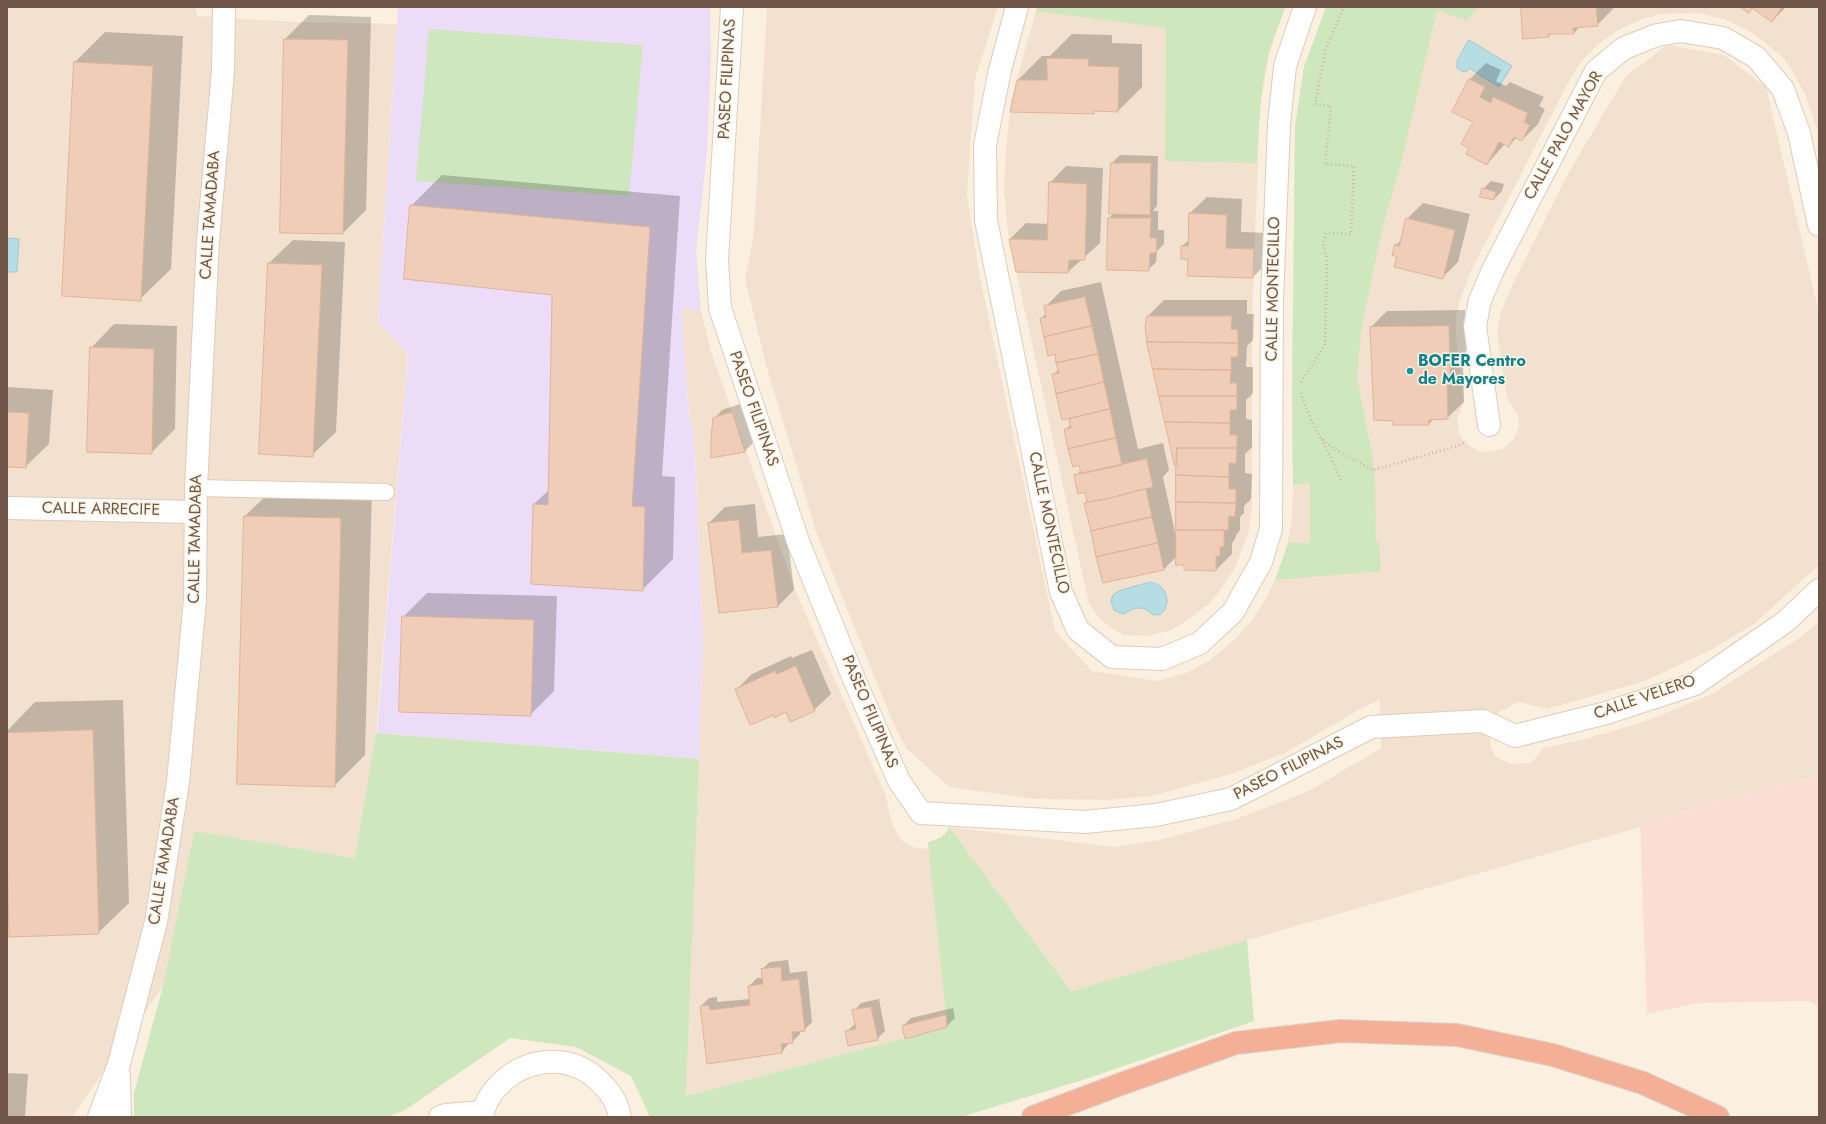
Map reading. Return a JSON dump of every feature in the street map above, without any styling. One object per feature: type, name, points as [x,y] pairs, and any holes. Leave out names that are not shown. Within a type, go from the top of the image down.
[{"type":"highway","points":[[1033,1117],[1121,1084],[1236,1044],[1341,1031],[1457,1035],[1553,1054],[1643,1083],[1718,1117]]},
{"type":"street","name":"CALLE TAMADABA","points":[[100,1117],[119,1064],[156,922],[178,782],[195,599],[195,512],[208,240],[223,71],[224,7]]},
{"type":"street","name":"PASEO FILIPINAS","points":[[732,7],[717,260],[720,308],[799,544],[854,679],[899,781],[921,813],[1085,822],[1156,815],[1231,800],[1371,727],[1483,721],[1515,736]]},
{"type":"street","name":"CALLE MONTECILLO","points":[[1016,7],[1000,70],[985,145],[986,220],[1061,592],[1078,630],[1112,657],[1162,659],[1200,644],[1233,612],[1261,562],[1271,529],[1272,299],[1279,125],[1285,66],[1305,7]]},
{"type":"street","name":"CALLE PALO MAYOR","points":[[1489,424],[1475,326],[1480,300],[1494,268],[1596,71],[1624,48],[1657,36],[1680,31],[1723,38],[1756,57],[1783,90],[1799,133],[1819,225]]},
{"type":"street","name":"CALLE ARRECIFE","points":[[7,508],[195,512]]},
{"type":"street","name":"CALLE VELERO","points":[[1515,736],[1606,713],[1695,684],[1785,622],[1819,590]]},
{"type":"street","points":[[440,1117],[446,1115],[483,1114],[493,1091],[509,1075],[530,1064],[552,1061],[574,1065],[595,1076],[610,1092],[620,1117]]},
{"type":"street","name":"CALLE TAMADABA","points":[[119,1064],[120,1117]]},
{"type":"lane","points":[[196,488],[386,492]]},
{"type":"path","points":[[1299,385],[1325,345],[1327,258],[1323,244],[1324,238],[1326,233],[1351,234],[1354,166],[1325,164],[1332,106],[1315,104],[1326,48],[1344,7]]},
{"type":"path","points":[[1301,391],[1306,409],[1342,482]]},
{"type":"path","points":[[1322,439],[1351,458],[1374,470],[1460,445],[1489,424]]},
{"type":"shaded area","points":[[7,7],[196,7],[197,16],[293,22],[397,24],[378,322],[408,353],[376,733],[355,858],[194,832],[163,986],[72,1117],[7,1117]]},
{"type":"shaded area","points":[[398,7],[710,7],[711,56],[707,152],[696,251],[701,310],[682,308],[688,405],[695,452],[703,642],[699,759],[377,733],[408,354],[378,322]]},
{"type":"shaded area","points":[[767,7],[998,7],[975,79],[967,195],[979,273],[1055,631],[1092,671],[1158,681],[1186,673],[1209,661],[1234,640],[1253,619],[1269,593],[1281,566],[1287,546],[1291,526],[1293,497],[1292,395],[1295,126],[1304,67],[1326,7],[1819,7],[1819,135],[1804,92],[1791,69],[1782,57],[1753,33],[1724,19],[1699,13],[1661,14],[1645,18],[1620,29],[1597,45],[1581,62],[1567,85],[1471,271],[1460,300],[1456,318],[1456,335],[1464,401],[1457,421],[1460,436],[1467,444],[1479,451],[1488,452],[1503,449],[1514,439],[1519,426],[1518,416],[1507,398],[1497,333],[1501,312],[1511,288],[1567,175],[1626,76],[1667,45],[1724,55],[1766,87],[1819,313],[1819,565],[1754,624],[1709,651],[1645,681],[1547,709],[1519,702],[1498,712],[1489,733],[1491,748],[1496,757],[1511,764],[1531,763],[1544,748],[1586,739],[1646,721],[1710,695],[1801,637],[1819,621],[1819,776],[1710,802],[1640,827],[1071,991],[949,827],[1115,847],[1160,840],[1236,819],[1307,792],[1381,748],[1380,700],[1360,709],[1287,752],[1234,773],[1152,796],[1107,800],[1035,799],[949,787],[906,748],[891,718],[817,534],[766,365],[745,279],[754,232]]},
{"type":"shaded area","points":[[1037,7],[1285,7],[1269,54],[1260,107],[1252,316],[1252,507],[1249,531],[1235,568],[1209,604],[1171,630],[1148,636],[1125,635],[1112,629],[1097,616],[1088,600],[1008,234],[1004,190],[1006,149],[1011,101]]},
{"type":"shaded area","points":[[682,307],[701,310],[711,352],[796,592],[886,796],[889,813],[894,827],[901,840],[911,846],[918,849],[929,848],[947,1027],[686,1096],[703,642],[695,452],[688,405]]},
{"type":"shaded area","points":[[1819,776],[1819,1008],[1809,1001],[1698,1003],[1647,1014],[1640,827],[1710,802]]},
{"type":"green space","points":[[1037,7],[1285,7],[1265,69],[1260,110],[1257,163],[1165,161],[1166,28],[1036,11]]},
{"type":"green space","points":[[1326,7],[1479,7],[1467,21],[1437,10],[1402,160],[1382,229],[1361,331],[1357,378],[1372,454],[1375,481],[1376,542],[1379,542],[1381,571],[1275,580],[1288,543],[1310,543],[1310,483],[1293,484],[1292,395],[1295,126],[1304,67]]},
{"type":"green space","points":[[429,29],[643,45],[629,196],[416,181]]},
{"type":"green space","points":[[376,733],[699,759],[686,1096],[947,1027],[928,842],[941,837],[946,833],[949,827],[1071,991],[1247,940],[1254,1021],[1089,1078],[961,1117],[650,1117],[631,1076],[576,1047],[510,1038],[405,1110],[388,1117],[134,1117],[134,1093],[163,986],[194,831],[355,858]]},
{"type":"water","points":[[1469,40],[1512,66],[1499,87],[1469,68],[1467,71],[1463,72],[1457,68],[1457,61]]},
{"type":"water","points":[[7,238],[19,239],[17,272],[7,272]]},
{"type":"water","points":[[1150,582],[1156,583],[1160,586],[1166,595],[1167,605],[1161,614],[1155,615],[1141,608],[1133,609],[1123,614],[1114,610],[1111,601],[1113,595],[1119,591]]},
{"type":"building","points":[[1521,7],[1596,7],[1598,26],[1573,28],[1574,34],[1548,34],[1549,37],[1523,39]]},
{"type":"building","points":[[1740,7],[1782,7],[1772,22],[1752,8],[1749,13]]},
{"type":"building","points":[[284,39],[348,40],[343,234],[280,233]]},
{"type":"building","points":[[1047,58],[1089,59],[1088,66],[1119,67],[1118,112],[1094,111],[1094,114],[1010,112],[1017,80],[1047,80]]},
{"type":"building","points":[[74,62],[153,66],[141,301],[62,296]]},
{"type":"building","points":[[1469,79],[1485,87],[1480,97],[1491,103],[1493,97],[1528,113],[1524,122],[1530,125],[1522,141],[1514,137],[1509,147],[1499,142],[1487,165],[1466,154],[1469,148],[1461,144],[1473,122],[1452,112]]},
{"type":"building","points":[[1111,163],[1151,163],[1150,215],[1109,214]]},
{"type":"building","points":[[1049,182],[1087,184],[1085,260],[1069,260],[1068,273],[1016,272],[1009,239],[1047,240]]},
{"type":"building","points":[[1482,188],[1496,192],[1494,200],[1480,197]]},
{"type":"building","points":[[410,205],[650,227],[632,506],[645,507],[643,591],[531,584],[533,504],[548,505],[552,295],[404,279]]},
{"type":"building","points":[[1189,213],[1227,215],[1226,248],[1254,249],[1253,278],[1187,276],[1188,260],[1181,259],[1181,246],[1188,246]]},
{"type":"building","points":[[1108,218],[1151,218],[1150,238],[1157,238],[1156,253],[1150,253],[1149,271],[1107,270]]},
{"type":"building","points":[[1406,218],[1455,230],[1443,279],[1394,267],[1397,257],[1392,255],[1395,244],[1399,246]]},
{"type":"building","points":[[268,263],[322,265],[313,457],[259,454]]},
{"type":"building","points":[[1085,297],[1092,326],[1044,337],[1040,318],[1046,317],[1044,306]]},
{"type":"building","points":[[1147,316],[1232,316],[1231,329],[1238,330],[1238,343],[1147,342],[1145,328]]},
{"type":"building","points":[[1092,326],[1098,354],[1056,363],[1055,354],[1048,356],[1044,337]]},
{"type":"building","name":"BOFER Centro de Mayores","points":[[1449,326],[1450,378],[1447,378],[1448,419],[1429,420],[1429,425],[1393,425],[1393,421],[1374,420],[1370,327]]},
{"type":"building","points":[[1147,342],[1238,343],[1238,357],[1231,357],[1231,370],[1153,369]]},
{"type":"building","points":[[90,347],[154,349],[152,454],[87,452]]},
{"type":"building","points":[[1098,354],[1104,382],[1056,394],[1052,374],[1059,373],[1056,363]]},
{"type":"building","points":[[1153,369],[1231,370],[1230,383],[1237,383],[1237,396],[1159,396]]},
{"type":"building","points":[[1104,382],[1110,409],[1062,420],[1056,394]]},
{"type":"building","points":[[1159,396],[1237,396],[1237,410],[1230,410],[1230,423],[1165,422]]},
{"type":"building","points":[[1110,409],[1116,438],[1068,449],[1064,429],[1071,428],[1069,419]]},
{"type":"building","points":[[7,412],[29,413],[26,468],[7,467]]},
{"type":"building","points":[[732,412],[745,452],[711,458],[713,418]]},
{"type":"building","points":[[1165,422],[1230,423],[1230,435],[1237,435],[1237,448],[1177,448],[1177,466],[1175,466]]},
{"type":"building","points":[[1116,438],[1122,465],[1081,474],[1079,465],[1073,467],[1068,449]]},
{"type":"building","points":[[1177,448],[1237,448],[1236,464],[1229,463],[1229,477],[1176,475]]},
{"type":"building","points":[[1147,459],[1153,487],[1106,499],[1087,502],[1085,492],[1078,494],[1074,475]]},
{"type":"building","points":[[1176,475],[1229,477],[1229,489],[1236,489],[1236,503],[1176,502]]},
{"type":"building","points":[[1146,489],[1152,517],[1091,531],[1084,503]]},
{"type":"building","points":[[1176,502],[1236,503],[1235,517],[1229,516],[1228,530],[1176,530]]},
{"type":"building","points":[[244,516],[341,518],[335,787],[237,784]]},
{"type":"building","points":[[1152,517],[1158,543],[1096,557],[1091,531]]},
{"type":"building","points":[[739,520],[742,553],[771,550],[778,607],[719,613],[708,523]]},
{"type":"building","points":[[1176,530],[1224,530],[1224,547],[1220,547],[1220,556],[1216,556],[1216,571],[1184,570],[1184,565],[1176,565]]},
{"type":"building","points":[[1158,543],[1164,570],[1103,583],[1096,557]]},
{"type":"building","points":[[402,616],[534,620],[531,716],[399,712]]},
{"type":"building","points":[[796,666],[815,711],[790,722],[786,712],[774,718],[774,715],[750,725],[735,689],[775,671],[776,674]]},
{"type":"building","points":[[93,730],[99,934],[9,937],[7,733]]},
{"type":"building","points":[[781,967],[782,981],[799,979],[805,1031],[792,1032],[793,1043],[781,1044],[782,1053],[707,1064],[700,1006],[709,1005],[710,1010],[750,1005],[748,986],[763,984],[761,969]]},
{"type":"building","points":[[871,1007],[878,1040],[848,1046],[845,1031],[856,1029],[852,1010]]},
{"type":"building","points":[[946,1015],[947,1027],[905,1039],[902,1026]]},
{"type":"place","name":"BOFER Centro de Mayores","points":[[1410,371]]}]
